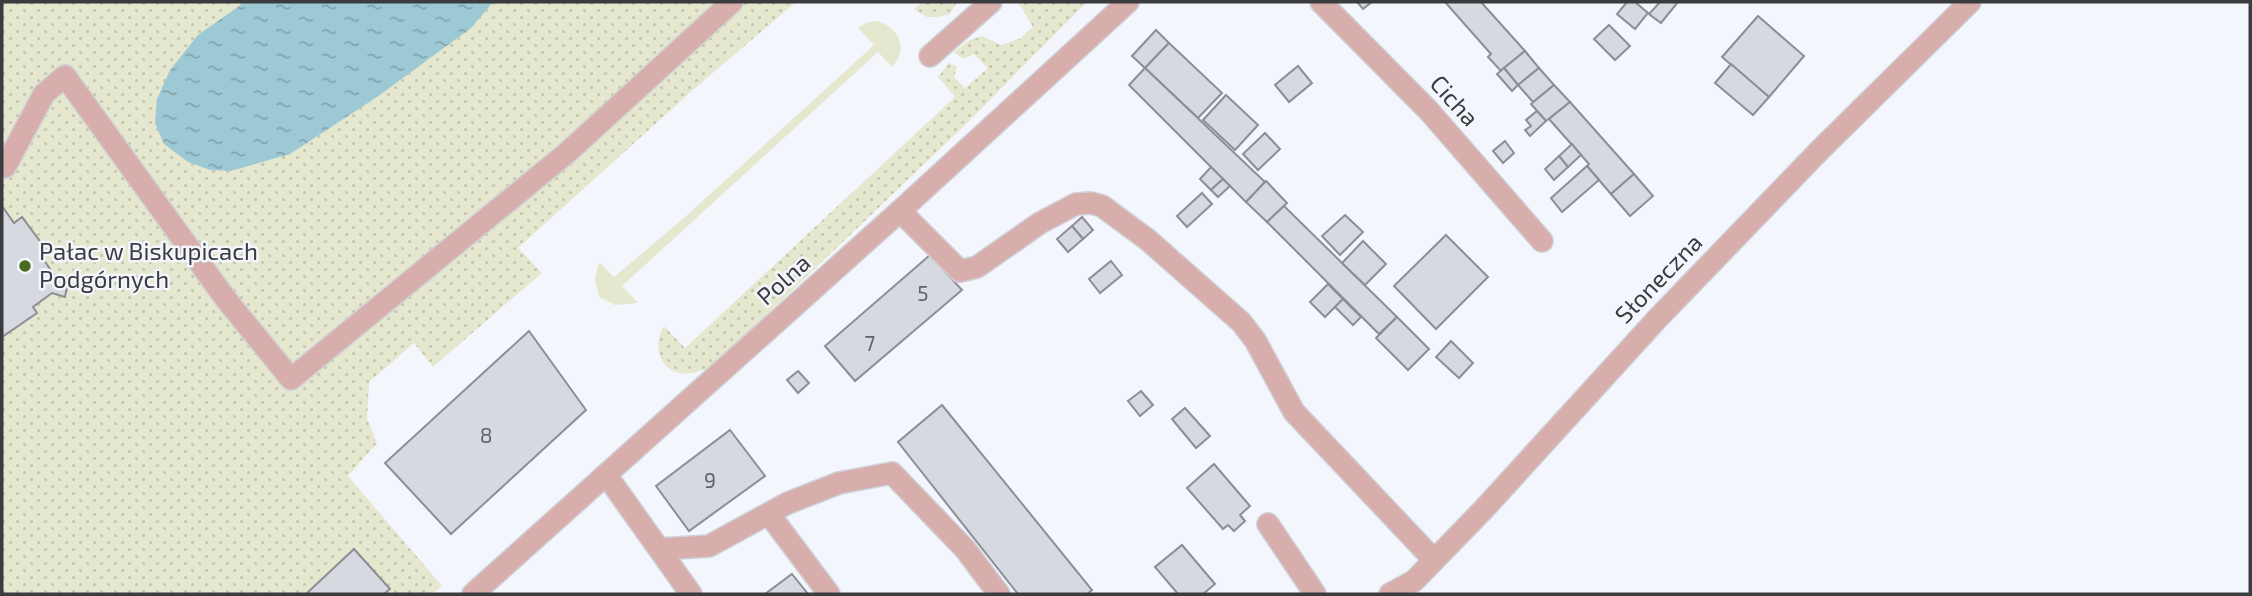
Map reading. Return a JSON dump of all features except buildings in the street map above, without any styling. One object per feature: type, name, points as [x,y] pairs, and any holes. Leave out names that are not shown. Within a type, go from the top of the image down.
[{"type":"street","points":[[5,167],[44,94],[65,76],[225,298],[291,379],[568,152],[732,2]]},
{"type":"street","points":[[930,56],[991,2]]},
{"type":"street","name":"Polna","points":[[474,594],[1128,2]]},
{"type":"street","name":"Cicha","points":[[1321,2],[1429,111],[1542,241]]},
{"type":"street","name":"Słoneczna","points":[[1390,594],[1414,581],[1483,510],[1668,308],[1820,150],[1970,2]]},
{"type":"street","points":[[900,211],[960,271],[977,267],[1040,223],[1076,204],[1091,203],[1102,206],[1148,240],[1241,322],[1255,340],[1294,412],[1434,560]]},
{"type":"street","points":[[660,549],[709,546],[788,503],[839,483],[892,473],[965,549],[999,594]]},
{"type":"street","points":[[607,476],[691,594]]},
{"type":"street","points":[[769,514],[829,594]]},
{"type":"street","points":[[1268,524],[1315,594]]},
{"type":"green space","points":[[2,2],[796,2],[694,89],[518,248],[542,273],[433,367],[414,343],[369,382],[367,419],[377,443],[348,476],[442,586],[432,594],[2,594]]},
{"type":"green space","points":[[922,2],[957,2],[950,14],[931,17],[914,9]]},
{"type":"green space","points":[[1018,2],[1087,2],[961,129],[713,366],[696,372],[679,373],[666,366],[658,347],[664,326],[685,348],[955,97],[938,77],[949,63],[957,67],[954,77],[965,88],[988,68],[974,54],[964,59],[954,52],[968,41],[982,36],[1001,45],[1019,39],[1033,27]]},
{"type":"green space","points":[[877,21],[896,33],[901,46],[892,67],[878,52],[622,286],[638,303],[615,305],[599,297],[595,280],[600,263],[614,277],[684,218],[874,45],[858,28]]},
{"type":"water","points":[[245,2],[493,2],[471,28],[377,97],[290,154],[231,171],[210,170],[188,162],[164,144],[155,123],[157,99],[170,70],[198,35]]},
{"type":"place","name":"Pałac w Biskupicach Podgórnych","points":[[25,266]]}]
